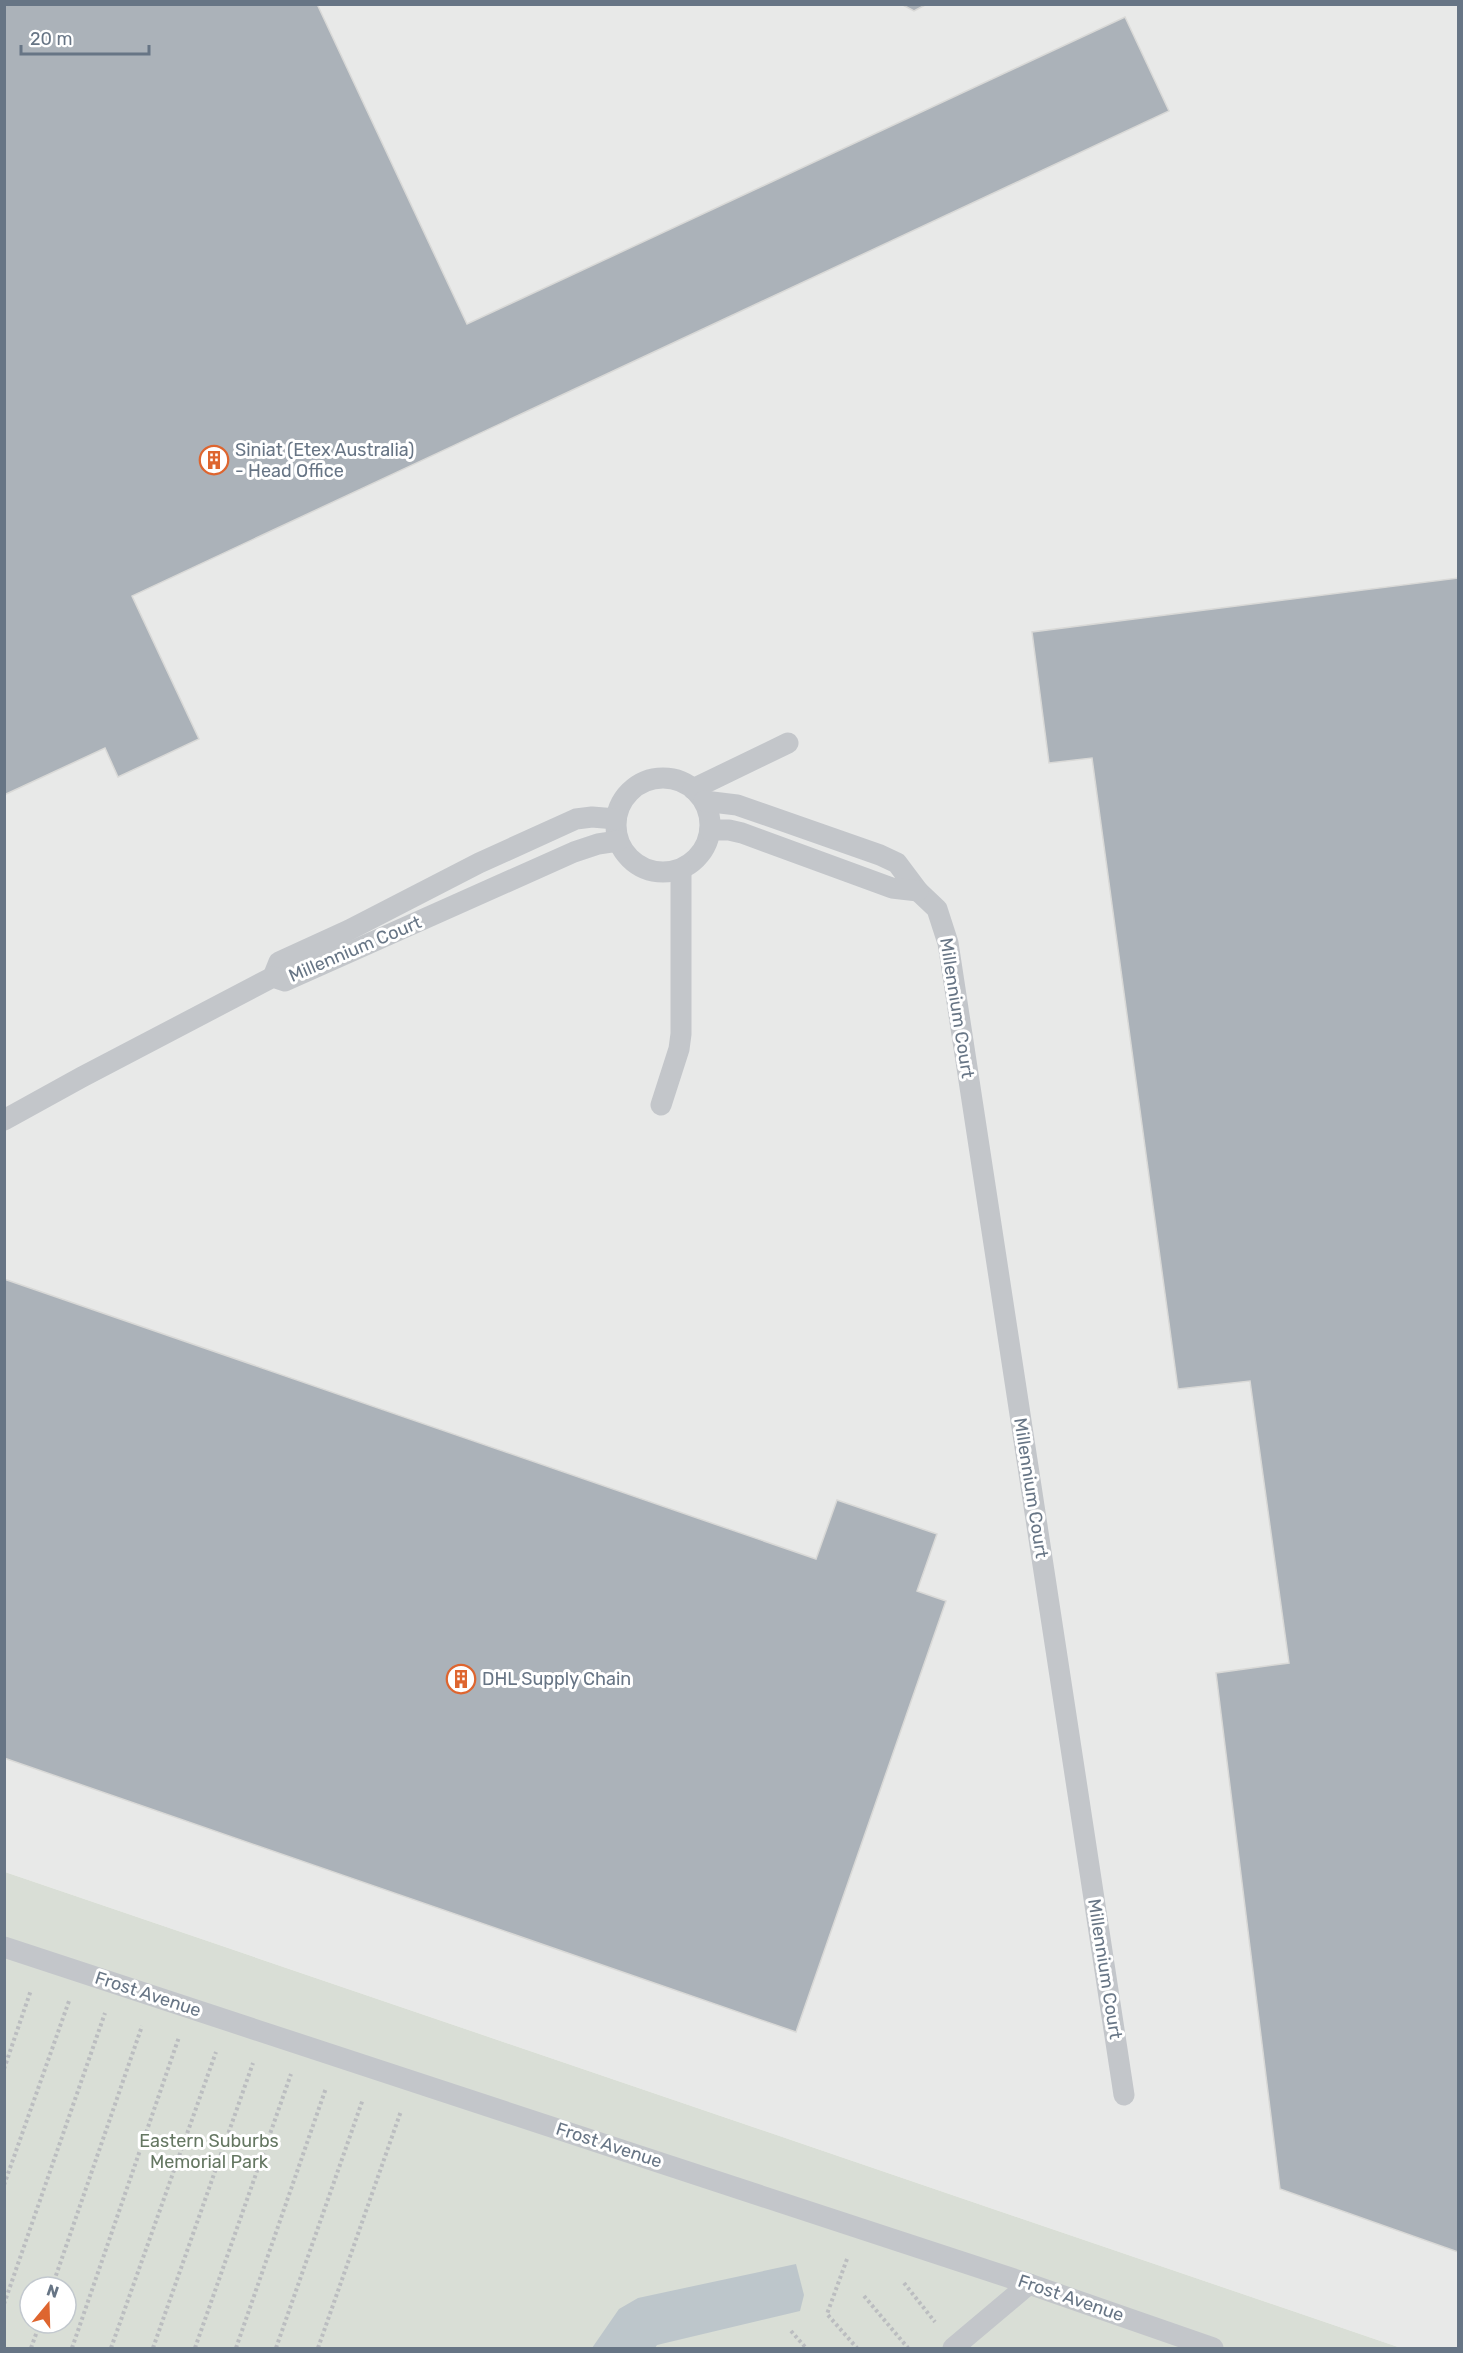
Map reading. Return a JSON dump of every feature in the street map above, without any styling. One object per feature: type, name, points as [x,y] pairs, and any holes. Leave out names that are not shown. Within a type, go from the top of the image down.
[{"type":"lane","points":[[699,795],[788,743]]},
{"type":"lane","points":[[662,778],[678,781],[699,795],[710,815],[710,830],[705,846],[695,860],[681,868],[662,872],[644,868],[628,857],[618,841],[616,819],[621,803],[631,790],[646,780],[662,778]]},
{"type":"lane","name":"Millennium Court","points":[[699,795],[737,805],[897,863],[918,891],[938,909],[948,943],[1124,2095]]},
{"type":"lane","points":[[273,977],[279,962],[349,930],[479,863],[576,819],[592,817],[616,819]]},
{"type":"lane","points":[[710,830],[742,833],[892,888],[918,891]]},
{"type":"lane","name":"Millennium Court","points":[[4,1120],[273,977],[285,981],[574,852],[598,844],[618,841]]},
{"type":"lane","points":[[661,1105],[679,1049],[681,1034],[681,868]]},
{"type":"lane","name":"Frost Avenue","points":[[4,1947],[1029,2284],[1213,2349]]},
{"type":"lane","points":[[954,2349],[1029,2284]]},
{"type":"path","points":[[4,2069],[34,1984]]},
{"type":"path","points":[[4,2186],[70,1997]]},
{"type":"path","points":[[4,2304],[107,2010]]},
{"type":"path","points":[[56,2275],[143,2022]]},
{"type":"path","points":[[72,2349],[180,2035]]},
{"type":"path","points":[[111,2349],[217,2048]]},
{"type":"path","points":[[153,2349],[254,2060]]},
{"type":"path","points":[[195,2349],[291,2073]]},
{"type":"path","points":[[236,2349],[327,2085]]},
{"type":"path","points":[[276,2349],[363,2098]]},
{"type":"path","points":[[318,2349],[405,2100]]},
{"type":"path","points":[[851,2250],[827,2314],[857,2349]]},
{"type":"path","points":[[904,2283],[940,2326]]},
{"type":"path","points":[[864,2296],[908,2349]]},
{"type":"path","points":[[791,2331],[806,2349]]},
{"type":"shaded area","points":[[5,5],[1458,5],[1458,2348],[1401,2348],[5,1872]]},
{"type":"shaded area","points":[[796,2264],[804,2295],[800,2311],[657,2345],[655,2348],[592,2348],[619,2309],[638,2298]]},
{"type":"green space","name":"Eastern Suburbs Memorial Park","points":[[5,1872],[1401,2348],[5,2348]]},
{"type":"building","name":"Siniat (Etex Australia) - Head Office","points":[[4,4],[317,4],[467,324],[1125,17],[1169,111],[132,596],[199,739],[118,777],[105,748],[4,795]]},
{"type":"building","points":[[901,4],[927,4],[914,11]]},
{"type":"building","points":[[1458,578],[1458,2252],[1280,2189],[1216,1673],[1289,1663],[1250,1381],[1178,1389],[1092,758],[1049,763],[1032,632]]},
{"type":"building","name":"DHL Supply Chain","points":[[4,1279],[816,1559],[837,1500],[937,1534],[917,1591],[946,1601],[796,2032],[4,1758]]},
{"type":"place","name":"Siniat (Etex Australia) - Head Office","points":[[214,460]]},
{"type":"place","name":"DHL Supply Chain","points":[[461,1679]]}]
